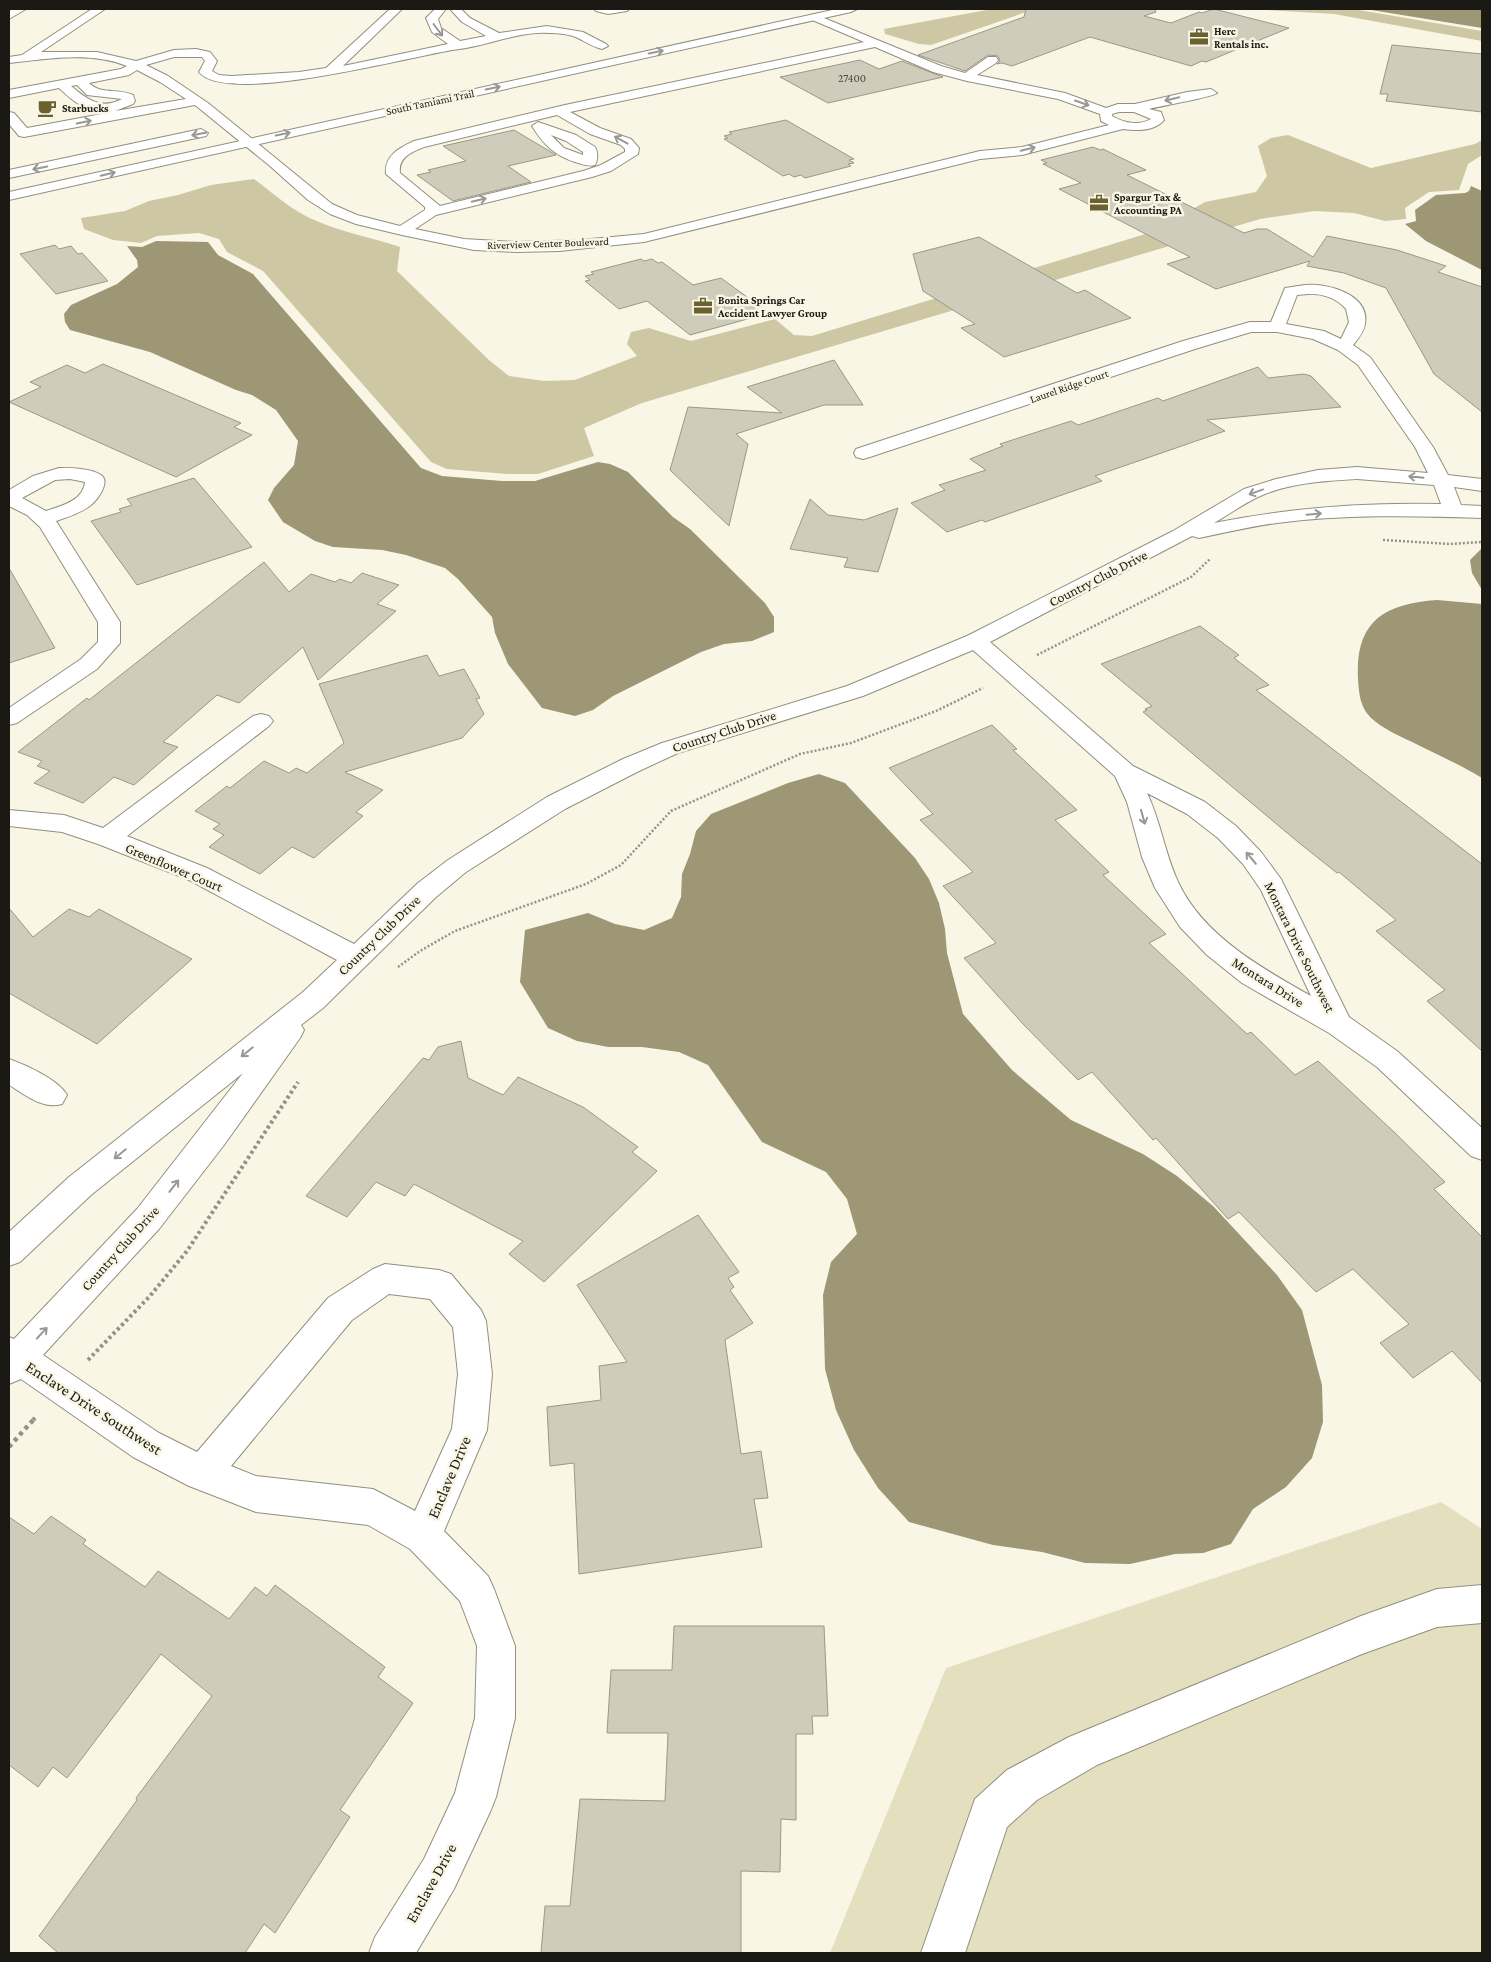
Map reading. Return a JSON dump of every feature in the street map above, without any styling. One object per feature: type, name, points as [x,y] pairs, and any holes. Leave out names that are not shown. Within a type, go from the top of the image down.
[{"type":"street","points":[[9,16],[20,9]]},
{"type":"street","points":[[9,60],[24,57],[99,9]]},
{"type":"street","points":[[329,72],[396,9]]},
{"type":"street","points":[[441,9],[432,18],[436,30],[459,46]]},
{"type":"street","points":[[455,9],[466,20],[497,38]]},
{"type":"street","points":[[600,9],[608,11],[623,9]]},
{"type":"street","name":"South Tamiami Trail","points":[[9,196],[851,9]]},
{"type":"street","name":"Riverview Center Boulevard","points":[[814,17],[937,69],[967,78],[1061,96],[1106,115],[1124,125]]},
{"type":"street","points":[[9,94],[124,72],[135,65],[170,55],[189,52],[206,54],[211,61],[205,72],[216,78],[253,80],[329,72],[532,31],[563,30],[607,45],[583,50]]},
{"type":"street","points":[[431,212],[433,206],[393,174],[391,167],[394,160],[400,154],[426,142],[559,110],[878,43]]},
{"type":"street","name":"Riverview Center Boulevard","points":[[24,57],[100,56],[135,65],[149,71],[196,101],[328,207],[363,221],[473,245],[587,245],[644,238],[980,155],[1022,151],[1124,125],[1149,125],[1158,120],[1157,116]]},
{"type":"street","points":[[967,78],[992,60]]},
{"type":"street","points":[[93,78],[104,88],[139,94],[145,102],[143,108]]},
{"type":"street","name":"Riverview Center Boulevard","points":[[967,78],[997,78],[1080,91],[1130,108],[1150,112],[1157,116],[1196,104],[1210,93],[1130,108],[1001,143],[980,155]]},
{"type":"street","points":[[62,84],[86,105],[93,108],[114,107],[129,101],[129,98],[125,96],[91,92],[80,81]]},
{"type":"street","points":[[9,116],[24,133],[143,108],[196,101]]},
{"type":"street","points":[[402,231],[431,212],[622,159],[631,154],[632,148],[626,142],[596,131],[559,110]]},
{"type":"street","points":[[526,118],[579,151],[588,168]]},
{"type":"street","points":[[9,174],[246,124]]},
{"type":"street","points":[[1277,327],[1290,291],[1316,289],[1342,297],[1353,308],[1357,320],[1353,333],[1344,346]]},
{"type":"street","name":"Laurel Ridge Court","points":[[862,453],[1250,327],[1277,327],[1318,335],[1344,346],[1364,361],[1424,447],[1441,480],[1453,510]]},
{"type":"street","points":[[9,499],[46,477],[63,472],[78,473],[94,479],[95,486],[90,498],[43,519]]},
{"type":"street","name":"Country Club Drive","points":[[9,1252],[80,1186],[313,1000],[427,890],[457,866],[556,803],[631,765],[670,748],[855,691],[975,641],[1180,536],[1251,493],[1283,483],[1318,476],[1357,473],[1482,485]]},
{"type":"street","points":[[9,499],[34,511],[48,524],[109,622],[109,643],[89,664],[9,718]]},
{"type":"street","name":"Country Club Drive","points":[[1180,536],[1276,517],[1365,510],[1453,510],[1482,512]]},
{"type":"street","name":"Montara Drive Southwest","points":[[975,641],[1125,772],[1196,808],[1227,832],[1252,858],[1272,886],[1339,1025],[1387,1059],[1482,1147]]},
{"type":"street","points":[[107,838],[261,721]]},
{"type":"street","name":"Montara Drive","points":[[1125,772],[1139,802],[1155,857],[1168,888],[1189,920],[1217,948],[1252,976],[1339,1025]]},
{"type":"street","name":"Greenflower Court","points":[[9,818],[64,824],[107,838],[198,874],[356,958]]},
{"type":"street","name":"Country Club Drive","points":[[12,1360],[148,1219],[313,1000]]},
{"type":"street","points":[[9,1071],[52,1095]]},
{"type":"street","name":"Enclave Drive","points":[[202,1473],[340,1309],[385,1279],[439,1284],[469,1321],[476,1374],[469,1430],[423,1536],[475,1589],[496,1646],[496,1718],[475,1797],[439,1874],[391,1953]]},
{"type":"street","name":"Enclave Drive Southwest","points":[[12,1360],[64,1387],[146,1445],[202,1473],[256,1494],[372,1507],[423,1536]]},
{"type":"street","points":[[943,1953],[990,1814],[1022,1785],[1083,1751],[1361,1635],[1437,1608],[1482,1604]]},
{"type":"path","points":[[1379,540],[1450,544],[1482,542]]},
{"type":"path","points":[[1031,658],[1191,577],[1210,559],[1217,556]]},
{"type":"path","points":[[397,968],[420,951],[455,931],[586,884],[621,864],[671,811],[800,754],[851,743],[936,712],[989,684]]},
{"type":"path","points":[[100,1347],[150,1296],[187,1251],[301,1078]]},
{"type":"path","points":[[9,1447],[33,1420]]},
{"type":"shaded area","points":[[992,9],[1035,9],[931,45],[919,44],[885,34],[884,29]]},
{"type":"shaded area","points":[[1249,9],[1353,9],[1482,31],[1482,41],[1334,14]]},
{"type":"shaded area","points":[[1365,9],[1482,9],[1482,28]]},
{"type":"shaded area","points":[[1288,135],[1371,168],[1475,144],[1482,140],[1482,155],[1468,164],[1459,190],[1429,192],[1405,208],[1406,219],[1385,221],[1354,213],[1314,211],[1260,219],[642,403],[584,428],[594,456],[538,474],[507,474],[447,469],[431,462],[263,271],[227,252],[219,239],[199,233],[157,236],[141,243],[113,240],[84,229],[81,218],[125,211],[149,201],[211,185],[254,179],[289,206],[312,219],[400,247],[397,271],[490,361],[509,376],[544,381],[575,380],[637,356],[627,344],[631,332],[649,328],[691,341],[775,319],[794,335],[812,336],[1152,232],[1205,202],[1256,192],[1267,176],[1258,146],[1271,138]]},
{"type":"shaded area","points":[[1471,186],[1482,191],[1482,270],[1426,241],[1405,224],[1416,221],[1415,210],[1436,195],[1465,193],[1469,191]]},
{"type":"shaded area","points":[[156,241],[208,242],[218,255],[253,274],[421,468],[442,476],[502,481],[535,481],[598,462],[610,464],[628,472],[673,517],[690,529],[765,603],[774,617],[774,632],[752,641],[724,644],[701,652],[613,696],[593,710],[575,716],[542,708],[508,664],[495,633],[492,617],[458,579],[445,568],[406,555],[382,550],[333,547],[315,541],[283,522],[268,500],[274,488],[294,465],[298,441],[276,410],[252,395],[236,390],[150,352],[70,330],[65,322],[64,314],[71,305],[117,284],[138,267],[137,260],[127,246],[142,247]]},
{"type":"shaded area","points":[[1482,548],[1482,590],[1472,573],[1470,560]]},
{"type":"shaded area","points":[[1437,600],[1482,604],[1482,778],[1375,722],[1367,714],[1361,700],[1358,659],[1362,643],[1376,619],[1388,611],[1402,606]]},
{"type":"shaded area","points":[[819,774],[845,783],[915,858],[929,879],[939,903],[945,929],[947,953],[963,1014],[1012,1070],[1071,1120],[1143,1154],[1177,1176],[1213,1206],[1277,1275],[1302,1310],[1322,1385],[1323,1422],[1312,1458],[1286,1487],[1253,1509],[1231,1544],[1203,1553],[1175,1554],[1130,1564],[1085,1563],[1042,1552],[993,1545],[909,1522],[878,1488],[854,1450],[836,1410],[825,1369],[823,1295],[831,1262],[857,1234],[847,1199],[826,1172],[762,1142],[708,1065],[679,1052],[642,1047],[608,1047],[577,1041],[548,1028],[520,982],[525,930],[588,913],[615,924],[644,930],[672,918],[681,897],[682,874],[696,831],[711,814],[788,783]]},
{"type":"shaded area","points":[[1441,1502],[1482,1529],[1482,1953],[830,1953],[946,1668]]},
{"type":"building","points":[[1026,9],[1155,9],[1156,12],[1144,16],[1171,23],[1199,12],[1202,13],[1214,9],[1289,28],[1206,62],[1202,61],[1191,66],[1090,37],[1012,66],[1002,63],[997,64],[1000,61],[998,56],[988,55],[965,71],[918,55],[1024,17]]},
{"type":"building","points":[[1392,45],[1482,54],[1482,112],[1386,101],[1388,94],[1380,94]]},
{"type":"building","points":[[860,60],[879,69],[902,61],[943,77],[828,103],[780,77]]},
{"type":"building","points":[[786,120],[854,159],[849,160],[854,163],[848,164],[851,166],[805,178],[801,175],[794,177],[789,174],[783,176],[724,139],[728,138],[724,136],[732,134],[729,132]]},
{"type":"building","points":[[514,130],[556,155],[508,166],[531,182],[453,201],[417,175],[431,172],[428,170],[466,161],[443,146]]},
{"type":"building","points":[[1093,147],[1100,150],[1103,149],[1146,170],[1127,175],[1244,233],[1257,229],[1267,229],[1313,257],[1327,236],[1397,250],[1446,266],[1438,272],[1482,287],[1482,412],[1434,374],[1386,288],[1344,273],[1307,266],[1310,261],[1216,289],[1167,264],[1190,257],[1059,189],[1081,183],[1043,164],[1047,163],[1041,160]]},
{"type":"building","points":[[979,237],[1077,293],[1085,290],[1131,318],[1004,357],[961,328],[975,324],[923,291],[913,254]]},
{"type":"building","points":[[55,245],[59,249],[71,246],[78,254],[82,253],[108,281],[56,294],[20,254]]},
{"type":"building","points":[[641,259],[644,261],[652,259],[658,263],[662,262],[693,285],[721,278],[769,313],[690,335],[647,301],[619,309],[585,281],[590,280],[585,276],[594,274],[591,272]]},
{"type":"building","points":[[834,360],[863,405],[824,405],[736,434],[748,444],[729,526],[670,470],[688,407],[782,413],[747,387]]},
{"type":"building","points":[[103,364],[241,423],[234,427],[252,435],[176,477],[9,402],[41,387],[30,382],[67,365],[85,373]]},
{"type":"building","points":[[1258,367],[1268,378],[1304,374],[1311,376],[1341,407],[1207,420],[1225,431],[1095,476],[1102,481],[985,522],[982,520],[947,532],[911,503],[945,490],[939,485],[986,470],[970,459],[1003,446],[1000,444],[1071,421],[1078,425],[1158,398],[1163,401]]},
{"type":"building","points":[[194,478],[252,547],[137,585],[91,521],[121,512],[119,509],[132,505],[127,499]]},
{"type":"building","points":[[810,499],[828,515],[864,520],[898,508],[878,572],[844,567],[848,558],[790,549]]},
{"type":"building","points":[[264,562],[289,592],[311,574],[335,582],[340,579],[351,583],[362,573],[399,585],[377,604],[396,611],[318,680],[303,647],[239,703],[217,695],[163,742],[178,747],[134,785],[114,777],[83,803],[34,783],[50,771],[37,766],[42,761],[18,752],[87,698],[89,700]]},
{"type":"building","points":[[9,568],[55,648],[9,663]]},
{"type":"building","points":[[1200,626],[1239,655],[1234,658],[1269,685],[1256,690],[1482,864],[1482,1051],[1427,1001],[1445,990],[1376,931],[1396,920],[1339,872],[1337,873],[1298,842],[1143,712],[1152,706],[1101,664]]},
{"type":"building","points":[[427,655],[439,676],[464,669],[480,698],[476,699],[484,714],[462,738],[345,772],[383,790],[356,812],[363,816],[314,858],[292,847],[260,874],[209,847],[224,835],[213,829],[220,824],[195,811],[227,786],[230,788],[264,761],[289,773],[296,768],[307,773],[344,743],[319,684]]},
{"type":"building","points":[[992,725],[1017,749],[1013,750],[1077,810],[1055,820],[1109,872],[1103,875],[1166,934],[1149,943],[1247,1034],[1251,1032],[1295,1075],[1318,1061],[1445,1182],[1434,1189],[1482,1237],[1482,1383],[1452,1351],[1413,1378],[1380,1343],[1409,1324],[1353,1269],[1316,1292],[1239,1212],[1228,1219],[1156,1138],[1153,1140],[1092,1072],[1078,1080],[1023,1024],[964,958],[996,943],[943,886],[973,872],[920,820],[933,814],[889,768]]},
{"type":"building","points":[[9,908],[33,937],[69,909],[89,917],[99,909],[192,959],[97,1044],[9,993]]},
{"type":"building","points":[[461,1041],[468,1078],[503,1095],[518,1077],[583,1107],[638,1147],[632,1152],[657,1171],[544,1282],[509,1254],[523,1241],[414,1184],[405,1196],[376,1182],[347,1217],[306,1196],[423,1058],[429,1060],[438,1047]]},
{"type":"building","points":[[698,1215],[739,1272],[728,1278],[734,1287],[730,1290],[753,1323],[725,1340],[741,1454],[761,1451],[768,1498],[754,1499],[762,1547],[579,1574],[574,1463],[550,1466],[547,1407],[601,1400],[599,1366],[627,1362],[577,1285]]},
{"type":"building","points":[[51,1516],[86,1540],[83,1544],[145,1587],[158,1571],[229,1619],[255,1587],[267,1596],[275,1585],[385,1667],[378,1677],[413,1703],[340,1810],[350,1817],[275,1933],[264,1924],[245,1953],[58,1953],[39,1936],[137,1800],[136,1798],[212,1696],[161,1654],[67,1778],[53,1767],[38,1787],[9,1765],[9,1517],[34,1534]]},
{"type":"building","points":[[674,1626],[824,1626],[828,1716],[812,1716],[813,1734],[796,1734],[796,1820],[781,1819],[780,1872],[741,1871],[741,1953],[541,1953],[545,1906],[570,1906],[580,1799],[665,1801],[668,1733],[607,1733],[611,1670],[672,1670]]},
{"type":"place","name":"Herc Rentals inc.","points":[[1199,37]]},
{"type":"place","name":"Starbucks","points":[[47,108]]},
{"type":"place","name":"Spargur Tax & Accounting PA","points":[[1099,203]]},
{"type":"place","name":"Bonita Springs Car Accident Lawyer Group","points":[[703,306]]}]
